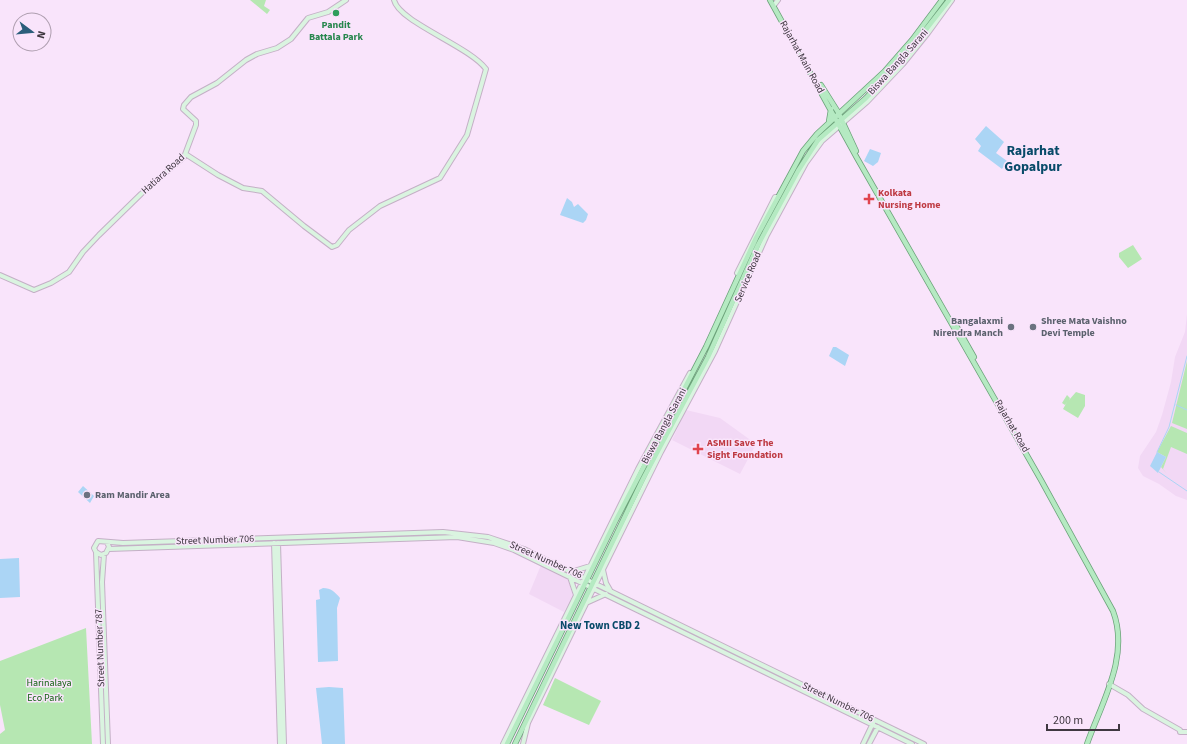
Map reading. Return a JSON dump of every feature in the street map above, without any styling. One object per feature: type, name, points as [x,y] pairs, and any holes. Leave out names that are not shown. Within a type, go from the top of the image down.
[{"type":"main road","name":"Rajarhat Main Road","points":[[770,0],[831,108],[839,119]]},
{"type":"main road","name":"Biswa Bangla Sarani","points":[[515,744],[595,582],[643,479],[733,307],[758,245],[798,171],[816,143],[884,72],[911,40],[941,0]]},
{"type":"main road","name":"Biswa Bangla Sarani","points":[[507,744],[511,732],[586,578],[658,436],[706,347],[728,302],[748,252],[803,151],[823,129],[839,119],[889,76],[928,31],[950,0]]},
{"type":"main road","name":"Rajarhat Main Road","points":[[775,1],[839,119]]},
{"type":"main road","points":[[829,121],[831,108]]},
{"type":"main road","name":"Rajarhat Road","points":[[839,119],[1113,605],[1120,625],[1121,643],[1118,664],[1088,744]]},
{"type":"street","name":"Hatiara Road","points":[[0,275],[34,290],[62,278],[69,272],[83,252],[131,204],[187,155],[196,121],[183,109],[184,105],[191,97],[217,83],[246,60],[291,39],[308,18],[328,12],[346,0]]},
{"type":"street","points":[[187,155],[218,175],[242,188],[262,191],[304,226],[333,247],[338,245],[349,230],[380,206],[440,178],[467,135],[486,70],[476,58],[420,25],[397,6],[394,0]]},
{"type":"street","points":[[823,129],[823,126],[829,121],[839,119]]},
{"type":"street","points":[[728,302],[733,307]]},
{"type":"street","name":"Service Road","points":[[595,582],[603,570],[661,452],[715,351],[733,307]]},
{"type":"street","points":[[586,578],[590,566],[678,395],[700,353],[706,347]]},
{"type":"street","name":"Street Number 706","points":[[107,542],[457,532],[488,537],[510,543],[595,582],[924,744]]},
{"type":"street","name":"Street Number 706","points":[[109,549],[442,538],[475,540],[514,550],[912,744]]},
{"type":"street","points":[[101,540],[107,542],[109,549],[104,554],[96,552],[94,548],[96,542],[101,540]]},
{"type":"street","points":[[276,543],[280,744]]},
{"type":"street","points":[[276,543],[284,744]]},
{"type":"street","name":"Street Number 787","points":[[96,552],[103,744]]},
{"type":"street","name":"Street Number 787","points":[[104,554],[102,582],[108,744]]},
{"type":"street","points":[[573,572],[590,566]]},
{"type":"street","points":[[603,570],[606,583],[610,590]]},
{"type":"street","points":[[570,577],[576,595]]},
{"type":"street","points":[[503,744],[511,732],[576,595],[584,584]]},
{"type":"street","points":[[523,744],[528,722],[592,588]]},
{"type":"street","points":[[586,603],[606,594]]},
{"type":"street","points":[[1111,684],[1128,695],[1143,708],[1180,730],[1180,732],[1187,732]]},
{"type":"street","points":[[863,744],[874,720]]},
{"type":"street","points":[[869,744],[880,722]]},
{"type":"shaded area","points":[[1187,314],[1187,500],[1176,496],[1159,484],[1143,476],[1138,468],[1140,456],[1156,432],[1162,415],[1171,382],[1175,357],[1185,332]]},
{"type":"shaded area","points":[[686,410],[720,418],[756,444],[740,474],[672,440]]},
{"type":"shaded area","points":[[541,565],[568,579],[573,595],[564,612],[529,594]]},
{"type":"green space","points":[[250,0],[266,0],[264,6],[270,10],[267,14]]},
{"type":"green space","points":[[1133,245],[1142,259],[1128,268],[1119,257],[1119,253]]},
{"type":"green space","points":[[1187,361],[1187,429],[1172,423]]},
{"type":"green space","points":[[1076,392],[1085,395],[1085,406],[1078,418],[1063,409],[1067,402],[1065,405],[1062,403],[1067,395],[1070,398],[1069,400]]},
{"type":"green space","points":[[1171,426],[1187,433],[1187,454],[1171,447],[1163,469],[1167,474],[1161,467],[1166,457],[1157,452]]},
{"type":"green space","name":"Eco Park","points":[[86,628],[92,744],[0,744],[0,734],[5,730],[0,705],[0,661]]},
{"type":"green space","points":[[555,678],[601,701],[589,725],[543,705]]},
{"type":"water","points":[[986,126],[1004,142],[996,153],[1007,161],[1002,169],[978,151],[981,146],[975,139]]},
{"type":"water","points":[[870,149],[881,153],[878,162],[873,166],[864,161]]},
{"type":"water","points":[[567,198],[572,202],[574,207],[578,204],[588,214],[583,223],[560,215]]},
{"type":"water","points":[[833,347],[836,347],[849,355],[845,366],[829,356]]},
{"type":"water","points":[[1157,452],[1166,457],[1158,473],[1150,466]]},
{"type":"water","points":[[83,486],[94,496],[90,503],[78,492]]},
{"type":"water","points":[[19,558],[20,597],[0,598],[0,559]]},
{"type":"water","points":[[323,588],[333,591],[340,598],[337,608],[338,661],[318,662],[316,600],[320,599],[319,590]]},
{"type":"water","points":[[316,688],[343,688],[345,744],[322,744]]},
{"type":"waterway","points":[[1157,452],[1169,427],[1187,356]]},
{"type":"waterway","points":[[1176,405],[1187,410]]},
{"type":"waterway","points":[[1159,472],[1187,491]]},
{"type":"place","name":"Pandit Battala Park","points":[[336,13]]},
{"type":"place","name":"Kolkata Nursing Home","points":[[869,199]]},
{"type":"place","name":"Bangalaxmi Nirendra Manch","points":[[1011,327]]},
{"type":"place","name":"Shree Mata Vaishno Devi Temple","points":[[1033,327]]},
{"type":"place","name":"ASMII Save The Sight Foundation","points":[[698,449]]},
{"type":"place","name":"Ram Mandir Area","points":[[87,495]]},
{"type":"district","name":"Rajarhat Gopalpur","points":[[1033,160]]},
{"type":"district","name":"New Town CBD 2","points":[[600,625]]},
{"type":"park label","name":"Harinalaya","points":[[49,683]]}]
